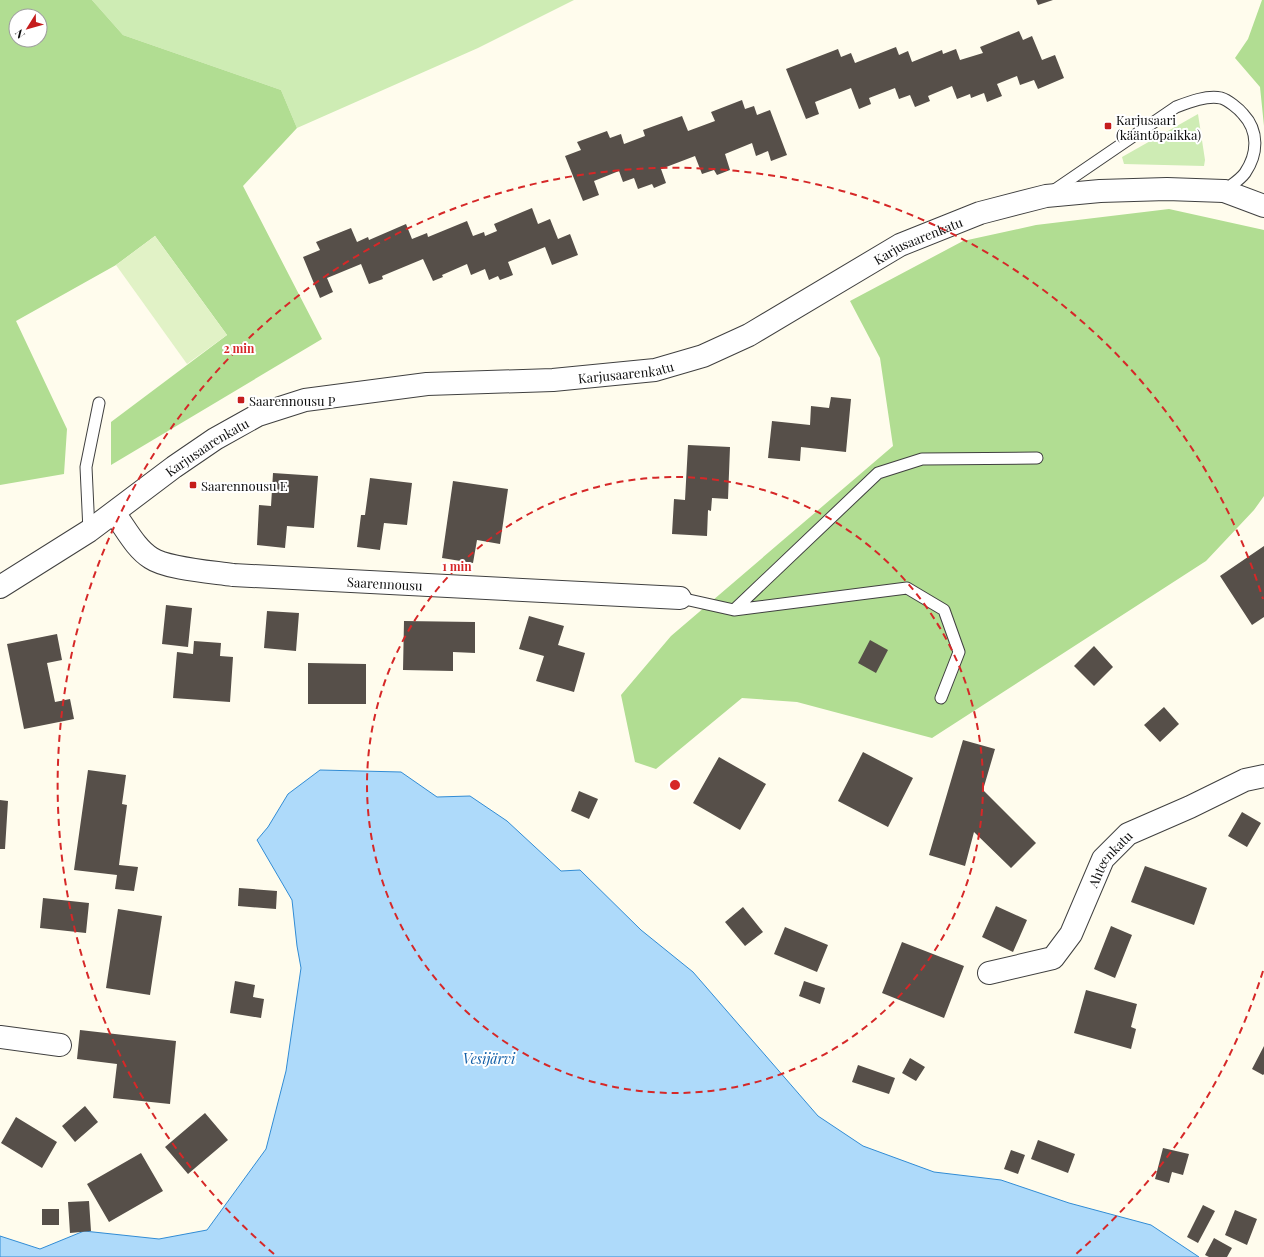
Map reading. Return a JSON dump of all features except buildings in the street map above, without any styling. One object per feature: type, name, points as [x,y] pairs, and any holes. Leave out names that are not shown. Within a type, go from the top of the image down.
[{"type":"street","name":"Karjusaarenkatu","points":[[0,587],[89,531],[174,467],[215,439],[258,415],[305,400],[427,384],[553,380],[655,370],[703,356],[749,335],[900,245],[980,213],[1046,196],[1100,191],[1167,189],[1224,191],[1264,206]]},
{"type":"street","name":"Saarennousu","points":[[114,513],[138,546],[151,558],[165,564],[233,575],[680,598]]},
{"type":"street","name":"Ahteenkatu","points":[[989,973],[1053,958],[1071,934],[1103,859],[1128,834],[1190,807],[1245,780],[1264,776]]},
{"type":"street","points":[[0,1037],[60,1044]]},
{"type":"lane","points":[[1046,196],[1176,107],[1197,100],[1222,98],[1239,109],[1251,122],[1256,140],[1255,155],[1244,173],[1224,191]]},
{"type":"lane","points":[[89,531],[86,467],[99,403]]},
{"type":"lane","points":[[734,610],[878,473],[922,459],[1037,458]]},
{"type":"lane","points":[[680,598],[734,610],[907,588],[944,610],[959,652],[941,698]]},
{"type":"green space","points":[[0,0],[92,0],[123,35],[281,90],[297,128],[243,186],[322,339],[111,465],[111,422],[227,335],[155,236],[116,265],[16,321],[67,429],[64,474],[0,485]]},
{"type":"green space","points":[[92,0],[574,0],[478,48],[297,128],[281,90],[123,35]]},
{"type":"green space","points":[[1262,0],[1264,0],[1264,126],[1260,87],[1235,58],[1248,39]]},
{"type":"green space","points":[[1198,114],[1205,160],[1204,166],[1124,164],[1122,157]]},
{"type":"green space","points":[[1169,209],[1264,230],[1264,496],[1254,510],[1206,561],[932,738],[797,702],[742,698],[656,769],[635,762],[621,695],[671,636],[893,446],[880,358],[850,301],[963,241],[1036,225]]},
{"type":"green space","points":[[155,236],[227,335],[187,364],[116,265]]},
{"type":"water","name":"Vesijärvi","points":[[320,770],[401,772],[437,797],[470,796],[507,821],[561,871],[580,870],[641,930],[693,972],[818,1116],[863,1146],[934,1172],[1001,1180],[1069,1203],[1151,1225],[1199,1257],[0,1257],[0,1236],[40,1249],[84,1231],[159,1239],[207,1230],[266,1149],[286,1071],[301,968],[292,900],[257,840],[268,827],[288,794]]},
{"type":"place","name":"Karjusaari (kääntöpaikka)","points":[[1108,126]]},
{"type":"place","name":"Saarennousu P","points":[[241,400]]},
{"type":"place","name":"Saarennousu E","points":[[193,485]]}]
